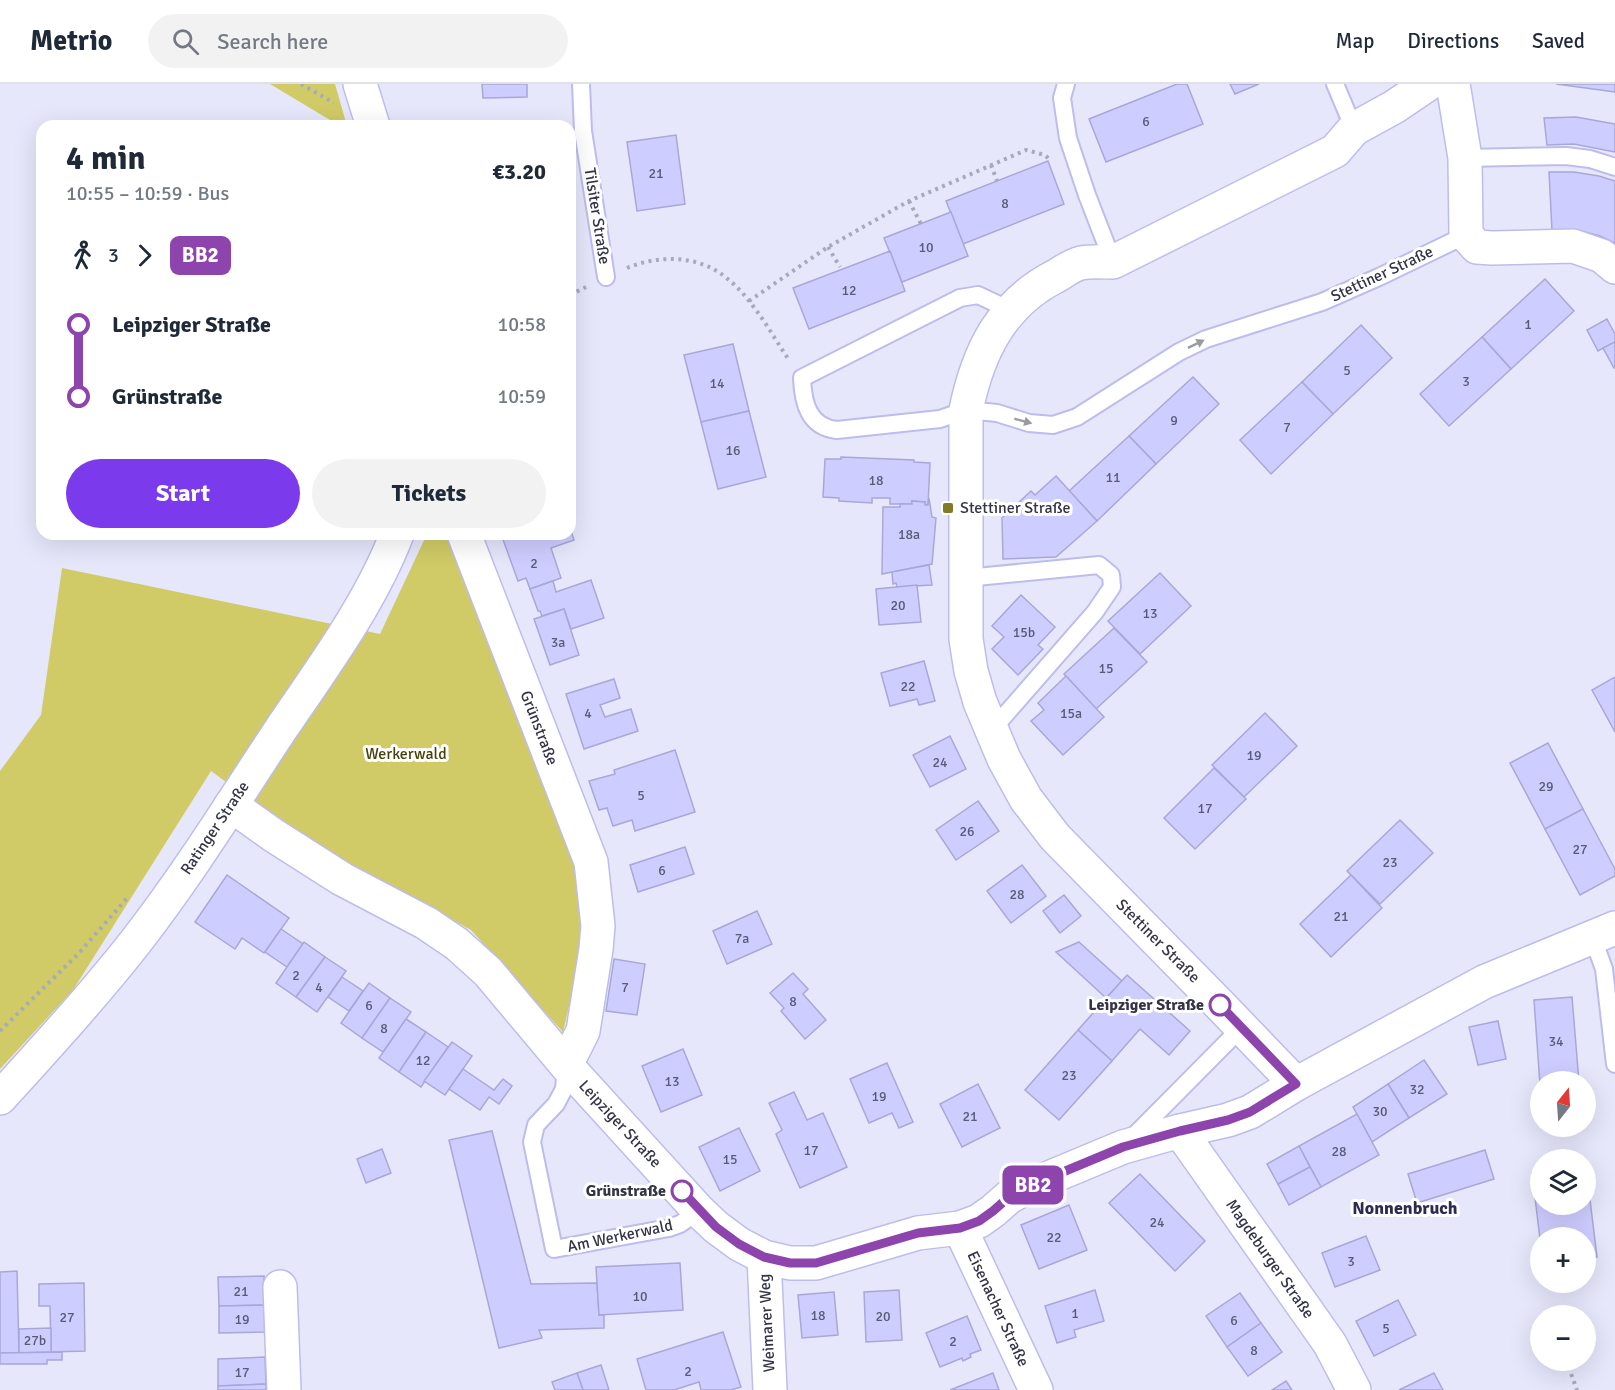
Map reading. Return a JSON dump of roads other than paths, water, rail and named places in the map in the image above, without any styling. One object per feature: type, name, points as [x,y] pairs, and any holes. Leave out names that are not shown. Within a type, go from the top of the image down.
[{"type":"street","points":[[360,84],[371,120]]},
{"type":"street","name":"Stettiner Straße","points":[[1296,1084],[1055,837],[1026,799],[991,731],[971,672],[966,639],[966,410],[980,357],[992,335],[1010,310],[1041,284],[1080,263],[1113,262],[1335,151],[1354,129],[1394,107],[1428,84]]},
{"type":"street","points":[[1454,84],[1465,158],[1466,236],[1477,247],[1573,246],[1602,256],[1615,267]]},
{"type":"street","name":"Ratinger Straße","points":[[0,1098],[105,978],[166,900],[367,597],[396,540]]},
{"type":"street","name":"Grünstraße","points":[[466,540],[591,862],[598,926],[596,949],[583,1031],[566,1065]]},
{"type":"street","name":"Leipziger Straße","points":[[231,805],[342,879],[426,923],[457,944],[488,972],[566,1065],[716,1227],[739,1244],[764,1257],[790,1263],[816,1263],[918,1233],[960,1228],[979,1221],[1009,1197],[1027,1187],[1123,1147],[1228,1120],[1250,1112],[1296,1084],[1484,982],[1603,932]]},
{"type":"street","name":"Magdeburger Straße","points":[[1180,1131],[1330,1344],[1354,1390]]},
{"type":"street","name":"Eisenacher Straße","points":[[960,1228],[1036,1390]]},
{"type":"street","name":"Weimarer Weg","points":[[764,1257],[770,1390]]},
{"type":"street","points":[[280,1287],[284,1390]]},
{"type":"lane","name":"Tilsiter Straße","points":[[581,84],[583,131],[606,277]]},
{"type":"lane","points":[[1066,84],[1062,98],[1068,138],[1113,262]]},
{"type":"lane","points":[[1335,84],[1354,129]]},
{"type":"lane","points":[[1465,158],[1566,156],[1590,159],[1615,167]]},
{"type":"lane","name":"Stettiner Straße","points":[[1010,310],[978,295],[960,298],[802,378],[803,395],[808,412],[814,421],[830,429],[940,419],[966,410],[997,413],[1029,423],[1053,425],[1077,417],[1179,352],[1206,339],[1322,302],[1466,236]]},
{"type":"lane","points":[[966,578],[1098,566],[1111,574],[1112,587],[1095,612],[991,731]]},
{"type":"lane","name":"Leipziger Straße","points":[[1603,932],[1604,969],[1615,1064]]},
{"type":"lane","name":"Leipziger Straße","points":[[1123,1147],[1242,1027]]},
{"type":"lane","name":"Am Werkerwald","points":[[566,1065],[564,1089],[556,1104],[536,1125],[532,1142],[554,1249],[669,1228],[680,1224],[699,1210]]},
{"type":"place","name":"Stettiner Straße","points":[[948,508]]},
{"type":"place","name":"Leipziger Straße","points":[[1220,1005]]},
{"type":"place","name":"Grünstraße","points":[[682,1191]]},
{"type":"district","name":"Nonnenbruch","points":[[1405,1208]]},
{"type":"park label","name":"Werkerwald","points":[[406,754]]}]
